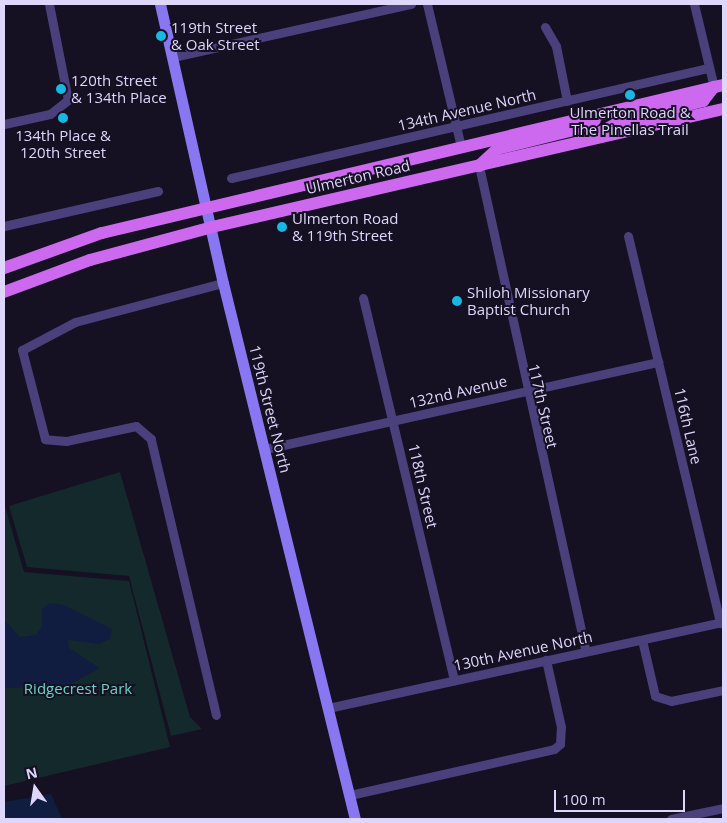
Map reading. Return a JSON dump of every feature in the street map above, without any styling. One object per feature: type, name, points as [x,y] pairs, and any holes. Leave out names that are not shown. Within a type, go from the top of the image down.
[{"type":"main road","name":"Ulmerton Road","points":[[4,268],[73,241],[207,207],[718,86]]},
{"type":"main road","points":[[587,141],[619,122],[703,101],[718,86]]},
{"type":"main road","name":"Ulmerton Road","points":[[4,292],[90,260],[212,227],[587,141],[720,107]]},
{"type":"main road","points":[[479,166],[497,149],[574,130],[606,112]]},
{"type":"street","points":[[4,124],[60,109],[68,100],[68,86],[49,4]]},
{"type":"street","name":"119th Street North","points":[[160,4],[212,227],[223,283],[355,819]]},
{"type":"street","points":[[172,57],[411,4]]},
{"type":"street","points":[[427,4],[461,147]]},
{"type":"street","points":[[694,4],[709,68],[718,86]]},
{"type":"street","points":[[545,27],[556,46],[567,101]]},
{"type":"street","name":"134th Avenue North","points":[[231,178],[709,68]]},
{"type":"street","name":"117th Street","points":[[479,166],[525,390],[586,651]]},
{"type":"street","points":[[4,226],[158,191]]},
{"type":"street","name":"116th Lane","points":[[628,236],[722,622]]},
{"type":"street","points":[[216,715],[150,439],[145,431],[126,427],[66,441],[45,439],[22,350],[75,322],[223,283]]},
{"type":"street","name":"118th Street","points":[[363,298],[454,680]]},
{"type":"street","name":"132nd Avenue","points":[[265,449],[658,362]]},
{"type":"street","name":"130th Avenue North","points":[[328,708],[722,622]]},
{"type":"street","points":[[642,640],[652,688],[661,699],[723,690]]},
{"type":"street","points":[[350,795],[545,753],[560,744],[561,727],[546,660]]},
{"type":"street","points":[[671,819],[723,808]]},
{"type":"green space","points":[[120,472],[190,717],[202,729],[171,736],[129,576],[27,567],[9,506]]},
{"type":"green space","name":"Ridgecrest Park","points":[[4,503],[24,572],[129,581],[170,747],[4,786]]},
{"type":"water","points":[[49,603],[64,605],[112,629],[110,639],[99,644],[68,640],[69,648],[100,668],[67,686],[4,688],[4,620],[20,637],[36,635],[42,626],[42,609]]},
{"type":"water","points":[[51,794],[62,819],[4,819],[4,802]]},
{"type":"place","name":"119th Street & Oak Street","points":[[161,36]]},
{"type":"place","name":"120th Street & 134th Place","points":[[61,89]]},
{"type":"place","name":"Ulmerton Road & The Pinellas Trail","points":[[630,95]]},
{"type":"place","name":"134th Place & 120th Street","points":[[63,118]]},
{"type":"place","name":"Ulmerton Road & 119th Street","points":[[282,227]]},
{"type":"place","name":"Shiloh Missionary Baptist Church","points":[[457,301]]}]
